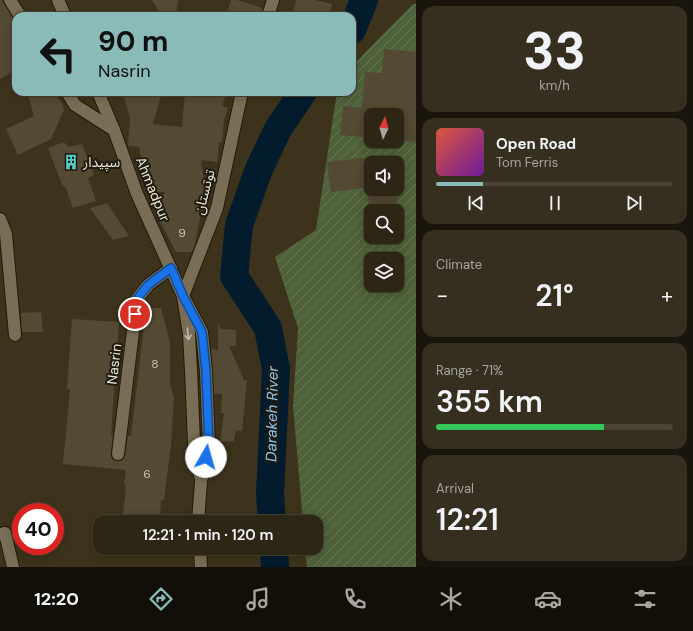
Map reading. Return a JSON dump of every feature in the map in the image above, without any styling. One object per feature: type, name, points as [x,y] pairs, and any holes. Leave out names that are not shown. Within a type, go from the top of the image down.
[{"type":"street","points":[[10,0],[18,12]]},
{"type":"street","points":[[58,0],[63,12]]},
{"type":"street","points":[[269,12],[273,0]]},
{"type":"street","points":[[69,96],[75,105],[114,130]]},
{"type":"street","name":"Ahmadpur","points":[[100,96],[114,130],[137,194],[183,296],[202,332],[206,371],[209,446],[201,481],[199,515]]},
{"type":"street","name":"توتستان","points":[[183,296],[217,208],[241,96]]},
{"type":"street","points":[[0,219],[6,234],[16,335]]},
{"type":"street","name":"Nasrin","points":[[118,454],[137,299],[148,285],[171,268]]},
{"type":"street","points":[[0,534],[5,533],[13,567]]},
{"type":"street","points":[[200,555],[201,567]]},
{"type":"green space","points":[[413,4],[416,4],[416,567],[307,567],[306,555],[323,555],[323,515],[302,515],[293,406],[298,328],[275,257],[316,230],[336,96],[356,96],[356,62]]},
{"type":"building","points":[[0,0],[2,0],[12,16],[12,72],[0,79]]},
{"type":"building","points":[[152,0],[178,0],[176,12],[160,12]]},
{"type":"building","points":[[231,0],[237,0],[263,8],[262,12],[227,12]]},
{"type":"building","points":[[296,0],[315,0],[332,4],[331,12],[293,12]]},
{"type":"building","points":[[384,49],[416,52],[416,142],[404,141],[404,108],[364,108],[364,137],[340,135],[343,106],[362,108],[365,72],[382,73]]},
{"type":"building","points":[[28,96],[56,96],[62,103],[64,110],[51,139],[18,155],[6,129],[34,116]]},
{"type":"building","points":[[124,96],[161,96],[153,124],[182,127],[185,96],[226,96],[222,106],[228,108],[224,120],[222,142],[219,142],[217,162],[201,160],[207,204],[203,204],[192,252],[176,252],[156,214],[165,192],[148,191],[139,147],[128,146],[130,119]]},
{"type":"building","name":"سپیدار","points":[[64,142],[68,147],[82,144],[94,175],[88,178],[96,201],[73,208],[48,148]]},
{"type":"building","points":[[364,158],[364,188],[331,192],[327,162]]},
{"type":"building","points":[[368,196],[397,196],[398,202],[369,204]]},
{"type":"building","points":[[107,203],[129,236],[113,240],[90,208]]},
{"type":"building","points":[[146,308],[161,308],[170,343],[170,384],[174,398],[171,445],[164,500],[161,500],[160,515],[123,515],[126,488],[124,483],[126,470],[63,464],[70,389],[67,389],[72,319],[119,322],[111,435],[113,435],[111,457],[113,460],[121,461],[124,459],[128,436],[131,436]]},
{"type":"building","points":[[41,312],[43,332],[22,332],[21,313]]},
{"type":"building","points":[[218,323],[221,329],[236,330],[236,346],[229,346],[244,380],[247,380],[242,431],[236,430],[234,441],[220,442],[224,413],[221,413],[222,394],[214,394],[211,349],[218,350]]},
{"type":"waterway","name":"Darakeh River","points":[[356,20],[364,0]]},
{"type":"waterway","name":"Darakeh River","points":[[272,515],[270,494],[276,369],[268,328],[234,276],[239,225],[259,169],[278,129],[300,96]]},
{"type":"waterway","name":"Darakeh River","points":[[274,555],[275,567]]},
{"type":"place","name":"سپیدار","points":[[71,162]]},
{"type":"route","points":[[135,314],[137,299],[148,285],[171,268],[183,296],[202,332],[206,371],[209,446],[206,457]]}]
